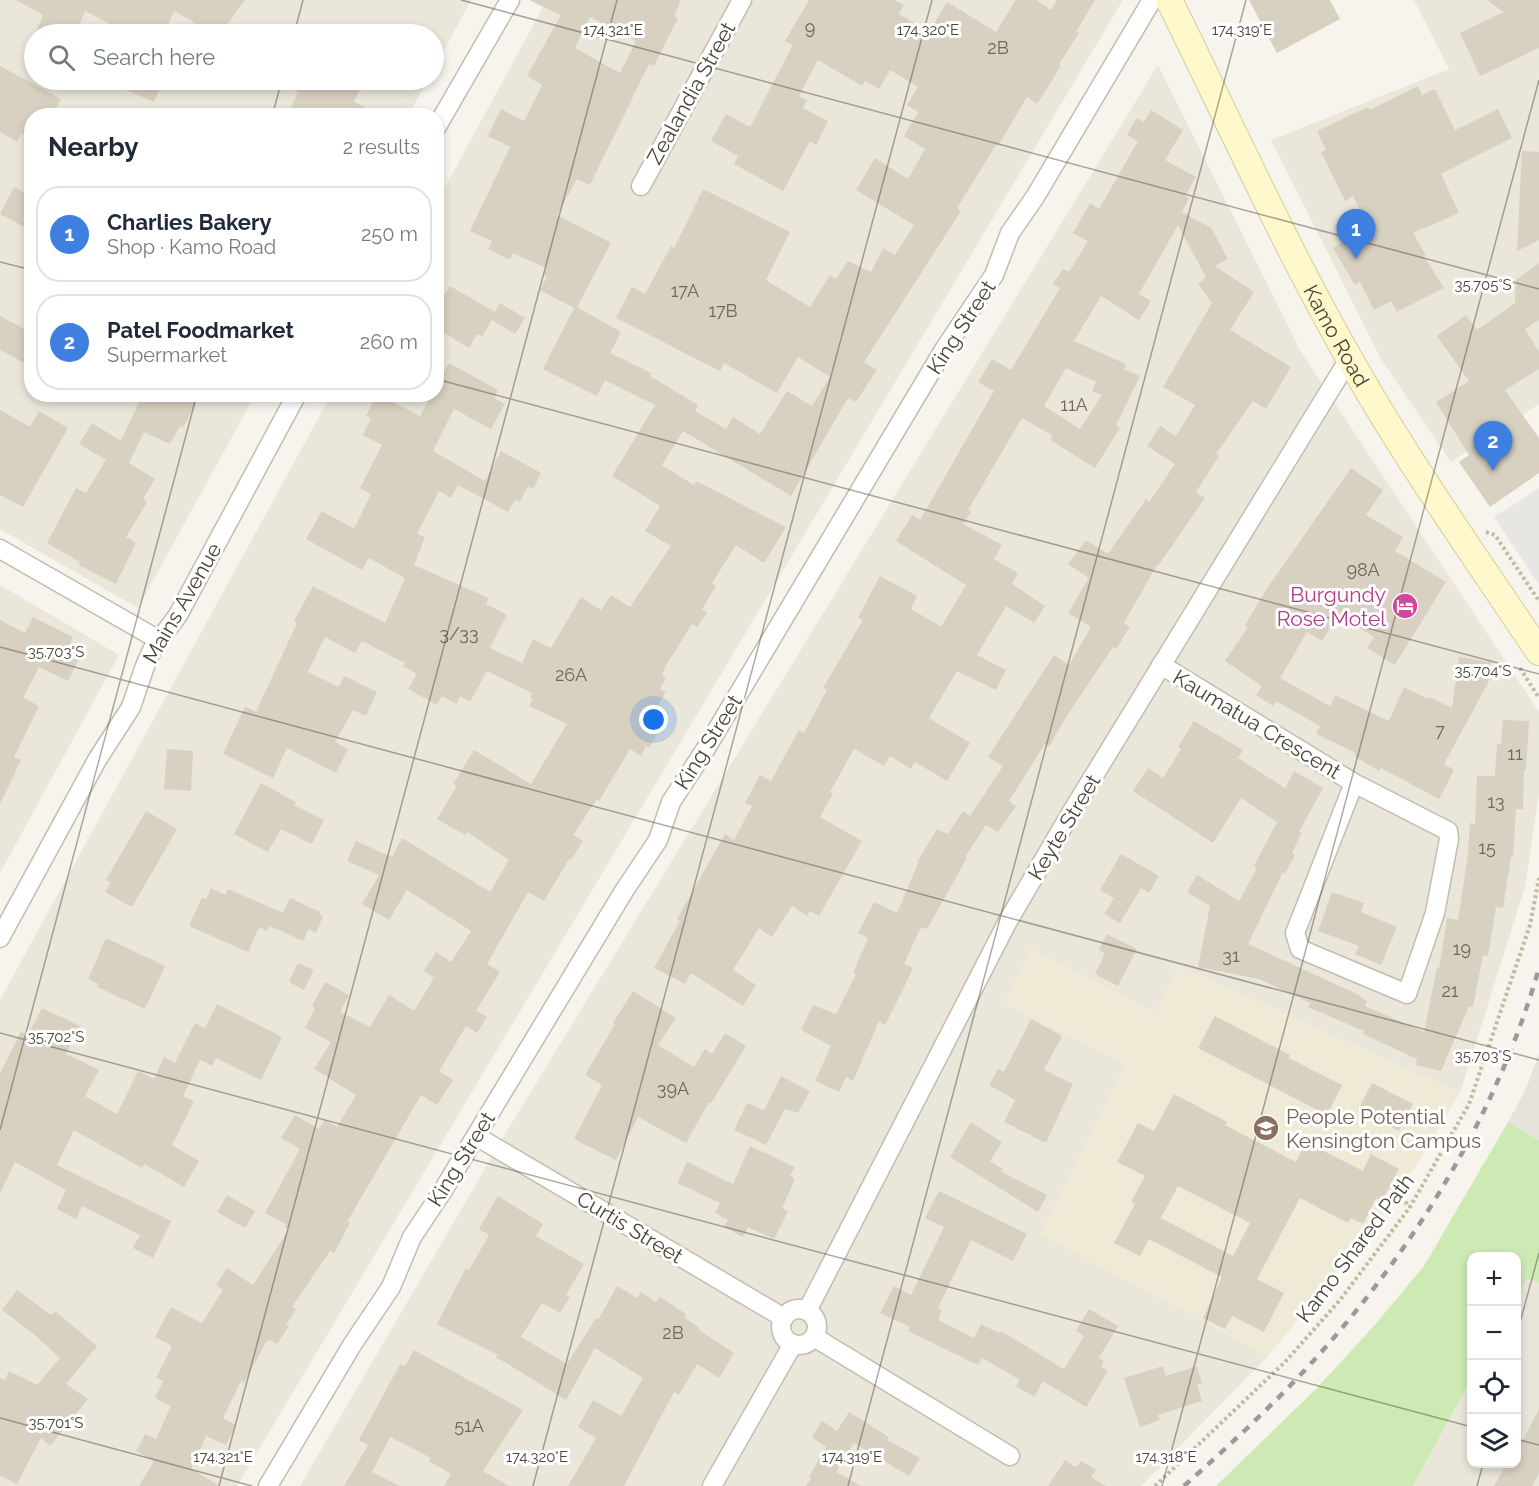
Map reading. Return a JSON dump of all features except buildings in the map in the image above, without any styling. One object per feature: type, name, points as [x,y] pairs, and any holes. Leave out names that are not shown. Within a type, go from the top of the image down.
[{"type":"main road","name":"Kamo Road","points":[[1169,0],[1312,290],[1349,359],[1527,657]]},
{"type":"street","points":[[444,114],[510,0]]},
{"type":"street","name":"Zealandia Street","points":[[641,186],[742,0]]},
{"type":"street","name":"King Street","points":[[268,1486],[352,1345],[391,1287],[412,1237],[476,1136],[624,891],[658,840],[676,792],[711,740],[945,348],[994,275],[1010,233],[1035,197],[1152,0]]},
{"type":"street","name":"Keyte Street","points":[[807,1311],[1008,921],[1071,813],[1349,359]]},
{"type":"street","name":"Mains Avenue","points":[[0,938],[97,760],[131,707],[144,666],[159,640],[178,615],[293,402]]},
{"type":"street","points":[[0,549],[159,640]]},
{"type":"street","name":"Kaumatua Crescent","points":[[1161,665],[1354,783],[1448,831],[1449,839],[1435,913],[1407,994],[1300,950],[1295,933],[1354,783]]},
{"type":"street","name":"Curtis Street","points":[[476,1136],[784,1318]]},
{"type":"street","points":[[794,1310],[807,1311],[812,1315],[817,1326],[814,1337],[805,1344],[793,1344],[784,1336],[782,1324],[784,1318],[794,1310]]},
{"type":"street","points":[[814,1337],[1010,1456]]},
{"type":"street","points":[[712,1486],[793,1344]]},
{"type":"path","points":[[1484,531],[1495,535],[1539,601]]},
{"type":"path","points":[[1527,657],[1539,698]]},
{"type":"path","name":"Kamo Shared Path","points":[[1155,1486],[1285,1362],[1340,1300],[1410,1207],[1469,1104],[1530,925],[1539,878]]},
{"type":"path","points":[[1397,1193],[1410,1207]]},
{"type":"shaded area","points":[[0,0],[471,0],[444,50],[444,24],[24,24],[24,90],[422,90],[412,108],[24,108],[24,402],[251,402],[138,608],[0,529]]},
{"type":"shaded area","points":[[547,0],[1123,0],[237,1486],[0,1486],[0,1000],[327,402],[444,402],[444,189]]},
{"type":"shaded area","points":[[1414,0],[1539,0],[1539,404],[1451,462],[1381,359],[1271,140],[1449,69]]},
{"type":"shaded area","points":[[1158,65],[1301,352],[1539,712],[1539,793],[1525,887],[1460,1093],[1179,966],[1154,1013],[1032,949],[1004,1003],[1126,1064],[1041,1234],[1268,1356],[1141,1486],[300,1486],[510,1126]]},
{"type":"shaded area","points":[[1539,488],[1539,585],[1494,517]]},
{"type":"shaded area","points":[[0,585],[119,655],[0,873]]},
{"type":"shaded area","name":"People Potential Kensington Campus","points":[[1032,949],[1154,1013],[1179,966],[1460,1093],[1417,1164],[1372,1230],[1268,1356],[1041,1234],[1126,1064],[1004,1003]]},
{"type":"shaded area","points":[[1539,1053],[1539,1140],[1508,1122],[1526,1089]]},
{"type":"shaded area","points":[[1527,1277],[1539,1283],[1539,1486],[1413,1486],[1467,1386],[1467,1468],[1521,1468],[1521,1288]]},
{"type":"green space","points":[[1508,1122],[1539,1140],[1539,1283],[1527,1278],[1521,1289],[1521,1252],[1467,1252],[1467,1386],[1413,1486],[1216,1486],[1316,1389],[1373,1327],[1424,1266]]},
{"type":"railway","points":[[1184,1486],[1256,1420],[1308,1367],[1359,1307],[1424,1217],[1479,1121],[1502,1071],[1539,968]]},
{"type":"place","name":"Charlies Bakery","points":[[1356,259]]},
{"type":"place","name":"Patel Foodmarket","points":[[1493,471]]},
{"type":"place","name":"Burgundy Rose Motel","points":[[1405,606]]},
{"type":"place","name":"People Potential Kensington Campus","points":[[1266,1128]]}]
